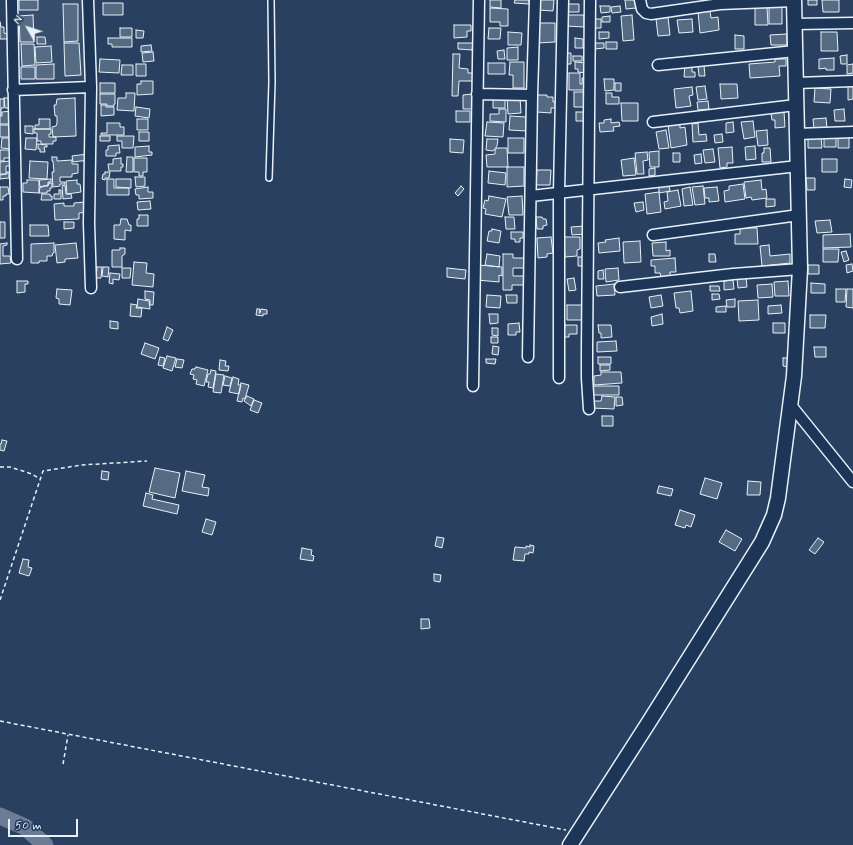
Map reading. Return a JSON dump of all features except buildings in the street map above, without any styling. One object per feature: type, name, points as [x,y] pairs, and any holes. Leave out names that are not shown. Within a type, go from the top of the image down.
[{"type":"street","points":[[12,0],[18,259]]},
{"type":"street","points":[[88,0],[91,87],[89,223],[91,288]]},
{"type":"street","points":[[473,386],[479,0]]},
{"type":"street","points":[[528,357],[534,0]]},
{"type":"street","points":[[559,378],[559,193],[563,0]]},
{"type":"street","points":[[589,409],[587,371],[590,0]]},
{"type":"street","points":[[570,845],[649,722],[768,530],[774,515],[778,498],[796,348],[800,269],[794,0],[720,4],[650,14],[646,13],[642,9],[640,0]]},
{"type":"street","points":[[795,24],[853,23]]},
{"type":"street","points":[[658,65],[795,51]]},
{"type":"street","points":[[796,83],[853,81]]},
{"type":"street","points":[[13,90],[91,87]]},
{"type":"street","points":[[477,94],[532,95]]},
{"type":"street","points":[[653,122],[796,105]]},
{"type":"street","points":[[797,134],[853,132]]},
{"type":"street","points":[[531,196],[588,191],[798,166]]},
{"type":"street","points":[[653,235],[799,215]]},
{"type":"street","points":[[620,287],[733,274],[800,269]]},
{"type":"street","points":[[790,404],[853,482]]},
{"type":"lane","points":[[269,178],[272,82],[271,0]]},
{"type":"path","points":[[0,600],[43,471],[74,466],[147,461]]},
{"type":"path","points":[[0,467],[10,467],[32,474],[40,479]]},
{"type":"path","points":[[0,721],[578,833]]},
{"type":"path","points":[[63,764],[68,735]]},
{"type":"shaded area","points":[[18,0],[85,0],[88,79],[21,81]]},
{"type":"waterway","points":[[0,816],[25,827],[45,845]]}]
